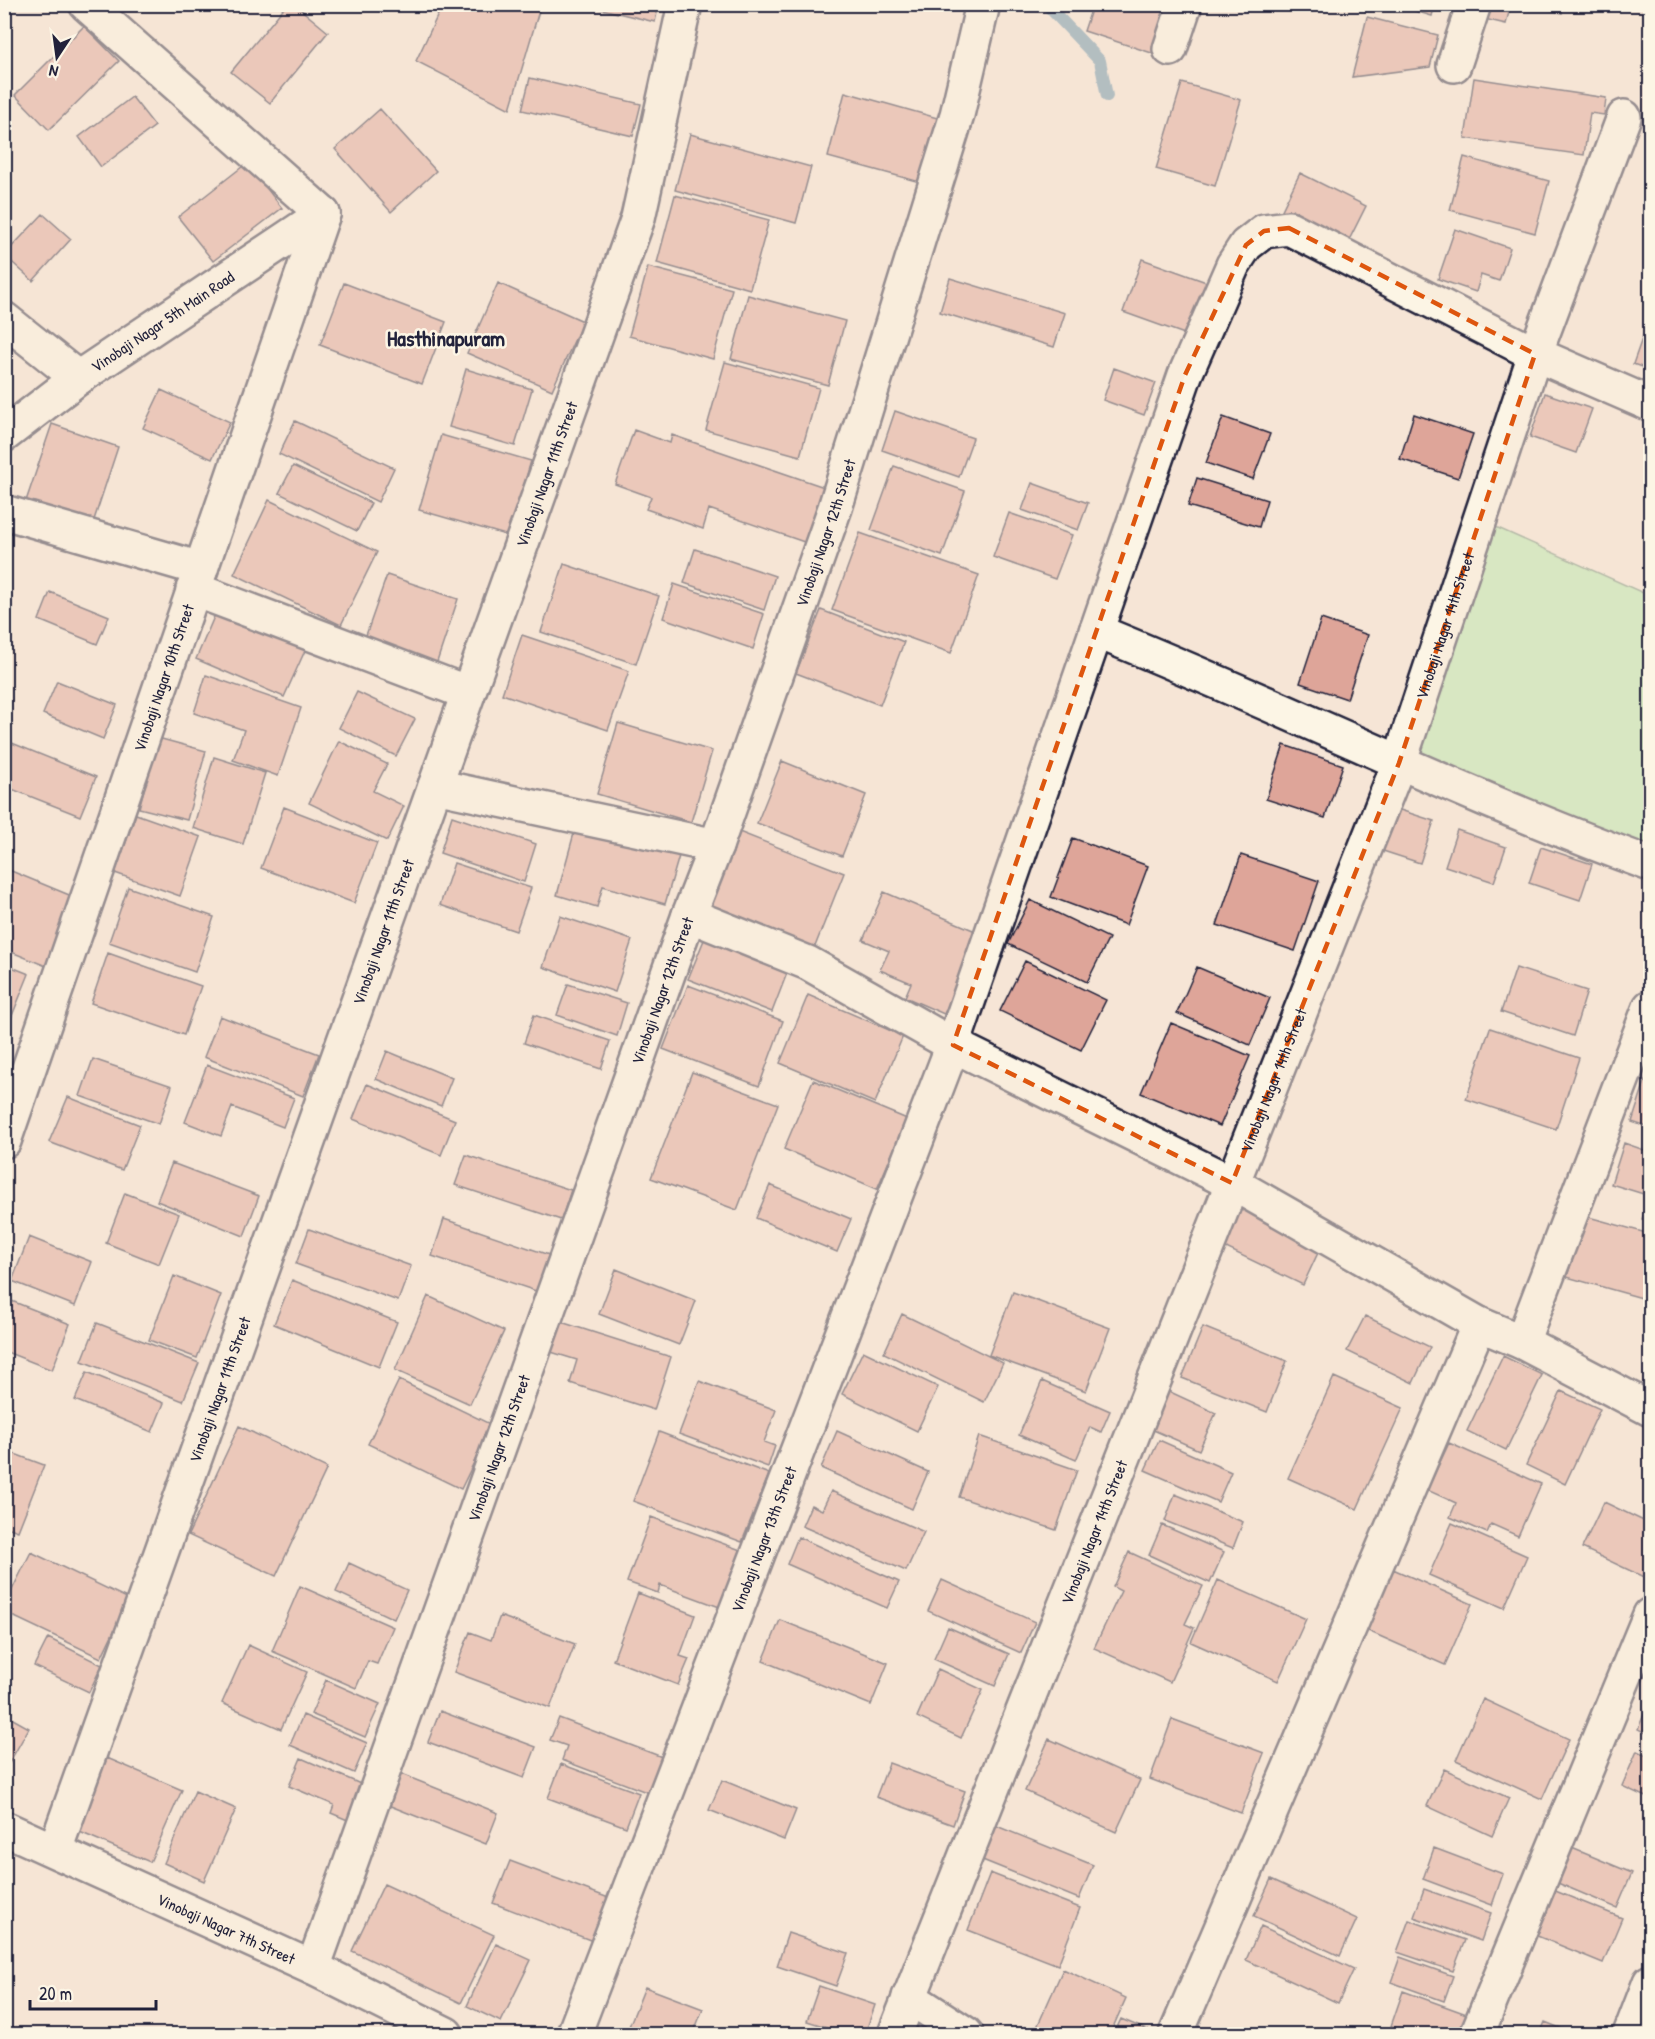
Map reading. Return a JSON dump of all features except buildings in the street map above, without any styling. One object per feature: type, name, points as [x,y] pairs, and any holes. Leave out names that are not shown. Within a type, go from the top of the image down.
[{"type":"street","points":[[86,4],[323,214]]},
{"type":"street","name":"Vinobaji Nagar 11th Street","points":[[55,1850],[638,218],[685,4]]},
{"type":"street","name":"Vinobaji Nagar 12th Street","points":[[313,1968],[689,915],[716,846],[838,497],[957,115],[983,4]]},
{"type":"street","points":[[1170,49],[1185,4]]},
{"type":"street","points":[[1454,66],[1474,4]]},
{"type":"street","name":"Vinobaji Nagar 14th Street","points":[[895,2034],[1399,764],[1535,354],[1624,117]]},
{"type":"street","name":"Vinobaji Nagar 5th Main Road","points":[[4,435],[78,378],[323,214]]},
{"type":"street","name":"Vinobaji Nagar 10th Street","points":[[4,1141],[323,214]]},
{"type":"street","name":"Vinobaji Nagar 13th Street","points":[[574,2034],[953,1045],[1185,375],[1233,265],[1246,245],[1264,231],[1288,228],[1535,354],[1650,404]]},
{"type":"street","points":[[4,319],[78,378]]},
{"type":"street","points":[[4,512],[197,579],[468,693]]},
{"type":"street","points":[[1096,631],[1186,668],[1399,764],[1568,834],[1650,864]]},
{"type":"street","points":[[435,786],[716,846]]},
{"type":"street","points":[[689,915],[808,963],[953,1045],[1232,1183],[1479,1324],[1522,1342],[1650,1409]]},
{"type":"street","points":[[1522,1342],[1650,1007]]},
{"type":"street","points":[[1176,2034],[1479,1324]]},
{"type":"street","points":[[1477,2034],[1650,1615]]},
{"type":"street","name":"Vinobaji Nagar 7th Street","points":[[4,1828],[313,1968],[446,2034]]},
{"type":"street","points":[[1630,2034],[1650,1982]]},
{"type":"street","points":[[909,1997],[966,2034]]},
{"type":"highlighted area","points":[[1289,228],[1535,354],[1399,763],[1232,1183],[953,1045],[1185,375],[1246,245],[1264,231]]},
{"type":"green space","points":[[1480,520],[1650,596],[1650,864],[1399,763]]},
{"type":"waterway","points":[[1046,4],[1100,61],[1107,96]]},
{"type":"district","name":"Hasthinapuram","points":[[446,338]]}]
